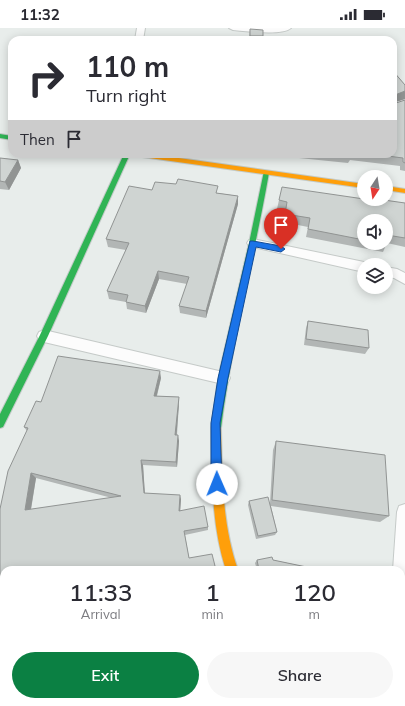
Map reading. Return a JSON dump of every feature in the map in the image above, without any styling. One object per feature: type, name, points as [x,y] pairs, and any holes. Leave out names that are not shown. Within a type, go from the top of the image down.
[{"type":"street","points":[[232,28],[267,30],[287,28]]},
{"type":"street","points":[[0,424],[44,336],[125,158]]},
{"type":"street","points":[[163,158],[357,185]]},
{"type":"street","points":[[230,566],[227,558],[217,499],[216,423],[223,378],[253,243],[266,173]]},
{"type":"street","points":[[393,189],[405,191]]},
{"type":"street","points":[[253,243],[357,265]]},
{"type":"street","points":[[393,273],[405,279]]},
{"type":"street","points":[[44,336],[223,378]]},
{"type":"street","points":[[402,566],[405,512]]},
{"type":"building","points":[[250,29],[263,30],[263,36],[250,36]]},
{"type":"building","points":[[397,76],[405,85],[405,91],[397,94]]},
{"type":"building","points":[[405,100],[405,163],[403,162],[403,158],[397,157],[397,103]]},
{"type":"building","points":[[0,158],[18,160],[5,182],[0,181]]},
{"type":"building","points":[[178,179],[218,186],[216,193],[238,196],[206,311],[179,306],[189,277],[158,271],[145,306],[126,302],[128,295],[107,291],[129,243],[106,239],[129,186],[152,190],[155,182],[176,184]]},
{"type":"building","points":[[282,187],[357,198],[357,206],[393,206],[393,201],[405,203],[405,238],[393,236],[393,214],[357,214],[357,239],[308,229],[310,218],[285,214],[287,202],[279,200]]},
{"type":"building","points":[[308,321],[368,330],[369,348],[306,339]]},
{"type":"building","points":[[58,356],[160,371],[154,396],[179,397],[175,435],[178,435],[176,462],[141,460],[144,493],[180,495],[179,511],[204,506],[208,527],[184,531],[189,558],[212,554],[215,566],[0,566],[0,509],[8,471],[28,428],[24,427],[36,401],[41,402]],"holes":[[[31,473],[121,496],[25,510]]]},
{"type":"building","points":[[276,441],[385,455],[389,516],[272,500]]},
{"type":"building","points":[[268,497],[277,532],[258,536],[249,501]]},
{"type":"building","points":[[272,557],[273,560],[302,566],[258,566],[257,560]]},
{"type":"traffic: fast","points":[[0,136],[8,137]]},
{"type":"traffic: fast","points":[[0,424],[44,336],[125,158]]},
{"type":"traffic: fast","points":[[216,428],[223,378],[253,243],[266,173]]},
{"type":"traffic: slow","points":[[164,158],[357,185]]},
{"type":"traffic: slow","points":[[393,189],[405,191]]},
{"type":"traffic: slow","points":[[216,428],[218,500],[222,536],[230,566]]},
{"type":"route","points":[[217,484],[216,423],[223,378],[253,243],[281,249]]}]
